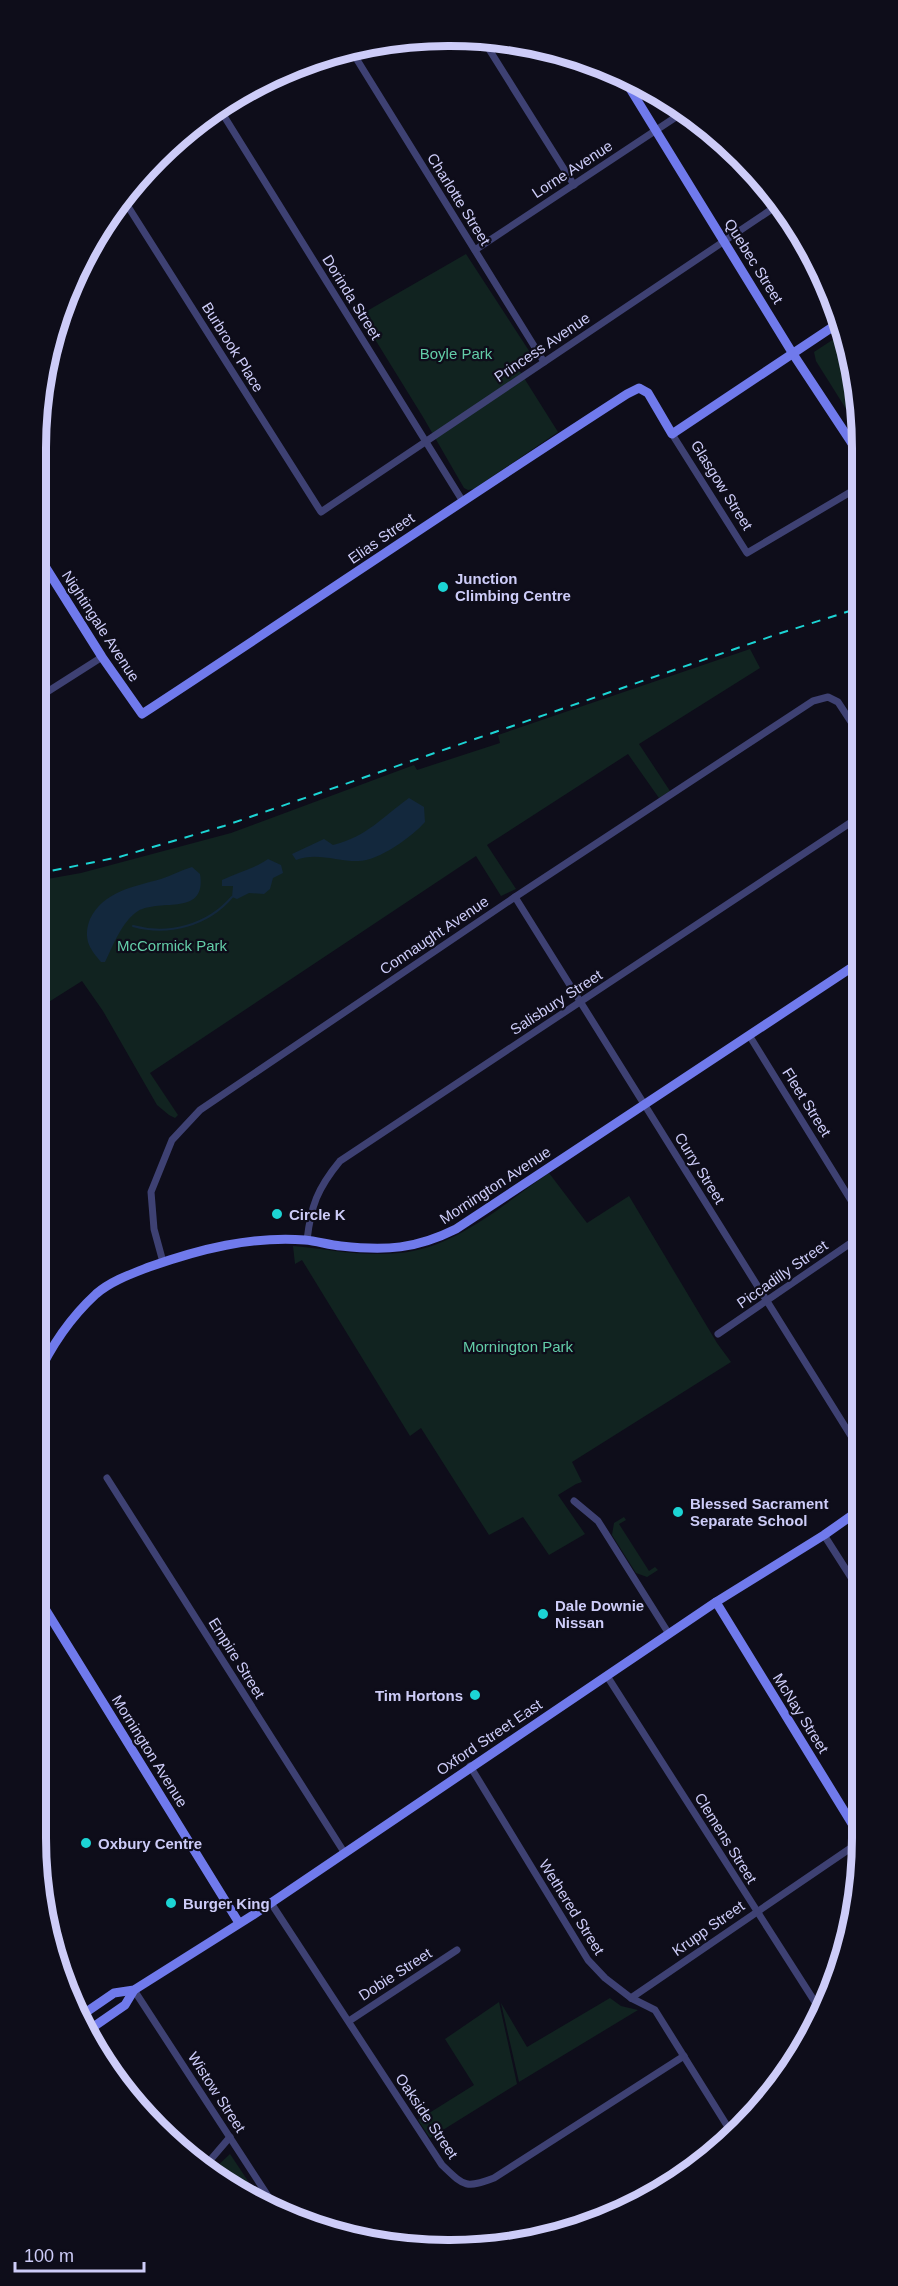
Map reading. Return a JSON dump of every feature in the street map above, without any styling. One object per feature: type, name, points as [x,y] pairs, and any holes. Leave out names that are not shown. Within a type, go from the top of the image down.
[{"type":"street","points":[[489,49],[574,185]]},
{"type":"street","name":"Charlotte Street","points":[[356,57],[544,362]]},
{"type":"street","name":"Quebec Street","points":[[631,90],[793,354],[852,443]]},
{"type":"street","name":"Dorinda Street","points":[[223,115],[462,500]]},
{"type":"street","name":"Lorne Avenue","points":[[475,250],[676,117]]},
{"type":"street","name":"Burbrook Place","points":[[128,207],[321,512]]},
{"type":"street","name":"Princess Avenue","points":[[321,512],[772,209]]},
{"type":"street","points":[[672,434],[832,327]]},
{"type":"street","name":"Glasgow Street","points":[[639,388],[648,393],[747,553],[852,491]]},
{"type":"street","name":"Elias Street","points":[[142,714],[348,580],[462,500],[639,388]]},
{"type":"street","name":"Nightingale Avenue","points":[[46,568],[102,657],[142,714]]},
{"type":"street","points":[[46,693],[102,657]]},
{"type":"street","name":"Connaught Avenue","points":[[164,1262],[154,1229],[151,1192],[172,1140],[200,1110],[515,897],[813,701],[828,697],[838,702],[852,723]]},
{"type":"street","name":"Salisbury Street","points":[[306,1240],[311,1210],[317,1193],[340,1161],[852,822]]},
{"type":"street","name":"Curry Street","points":[[515,897],[852,1438]]},
{"type":"street","name":"Mornington Avenue","points":[[46,1361],[57,1341],[98,1293],[125,1276],[164,1262],[222,1245],[246,1241],[306,1240],[377,1249],[405,1247],[432,1241],[456,1229],[749,1035],[852,971]]},
{"type":"street","name":"Fleet Street","points":[[749,1035],[852,1202]]},
{"type":"street","name":"Piccadilly Street","points":[[718,1334],[852,1242]]},
{"type":"street","name":"Empire Street","points":[[107,1478],[344,1852]]},
{"type":"street","points":[[574,1501],[598,1521],[669,1634]]},
{"type":"street","name":"Oxford Street East","points":[[87,2012],[114,1993],[134,1990],[271,1903],[470,1766],[716,1602],[852,1515]]},
{"type":"street","points":[[824,1535],[852,1579]]},
{"type":"street","name":"McNay Street","points":[[716,1602],[852,1825]]},
{"type":"street","name":"Mornington Avenue","points":[[46,1610],[240,1923]]},
{"type":"street","name":"Clemens Street","points":[[607,1676],[816,2003]]},
{"type":"street","name":"Wethered Street","points":[[470,1766],[588,1960],[605,1978],[631,1998],[655,2010],[727,2128]]},
{"type":"street","name":"Krupp Street","points":[[631,1998],[852,1848]]},
{"type":"street","name":"Oakside Street","points":[[271,1903],[442,2165],[459,2182],[474,2186],[494,2178],[684,2056]]},
{"type":"street","name":"Dobie Street","points":[[349,2021],[457,1950]]},
{"type":"street","name":"Oxford Street East","points":[[94,2026],[125,2005],[134,1990]]},
{"type":"street","name":"Wistow Street","points":[[134,1990],[268,2197]]},
{"type":"street","points":[[210,2160],[230,2137]]},
{"type":"green space","name":"Boyle Park","points":[[466,254],[535,360],[519,370],[558,432],[474,489],[468,490],[464,488],[360,315]]},
{"type":"green space","points":[[836,338],[844,370],[850,416],[816,361],[814,352]]},
{"type":"green space","name":"McCormick Park","points":[[750,649],[760,668],[639,744],[670,791],[659,798],[628,754],[487,845],[516,889],[501,896],[476,856],[150,1073],[178,1115],[175,1118],[157,1105],[103,1011],[82,981],[46,1004],[46,879],[81,873],[231,833],[414,765],[417,770],[500,743],[498,735]]},
{"type":"green space","name":"Mornington Park","points":[[549,1173],[587,1223],[629,1196],[717,1343],[731,1362],[572,1462],[582,1482],[558,1495],[585,1534],[549,1555],[523,1517],[489,1535],[421,1428],[410,1436],[302,1260],[295,1264],[293,1246],[372,1254],[399,1253],[420,1249],[440,1243],[478,1223]]},
{"type":"green space","points":[[624,1517],[626,1520],[619,1524],[649,1571],[655,1567],[658,1570],[647,1577],[636,1573],[612,1535],[614,1523]]},
{"type":"green space","points":[[610,1998],[621,2006],[638,2010],[519,2082],[501,2003],[527,2047]]},
{"type":"green space","points":[[499,2002],[517,2084],[430,2138],[418,2120],[474,2085],[445,2039]]},
{"type":"green space","points":[[230,2154],[253,2189],[225,2172],[217,2166]]},
{"type":"water","points":[[409,798],[424,807],[425,822],[412,835],[384,853],[357,861],[319,857],[296,860],[292,854],[324,839],[333,845],[356,837],[374,826]]},
{"type":"water","points":[[268,859],[281,865],[283,873],[273,878],[270,889],[264,894],[249,893],[237,899],[232,897],[233,886],[222,886],[222,880]]},
{"type":"water","points":[[192,867],[200,874],[200,887],[196,896],[180,904],[148,907],[132,915],[123,927],[105,962],[101,962],[90,947],[87,933],[90,919],[103,902],[120,891],[165,878]]},
{"type":"waterway","points":[[133,926],[160,930],[187,926],[211,915],[232,897]]},
{"type":"railway","points":[[46,872],[119,857],[224,826],[852,610]]},
{"type":"place","name":"Junction Climbing Centre","points":[[443,587]]},
{"type":"place","name":"Circle K","points":[[277,1214]]},
{"type":"place","name":"Blessed Sacrament Separate School","points":[[678,1512]]},
{"type":"place","name":"Dale Downie Nissan","points":[[543,1614]]},
{"type":"place","name":"Tim Hortons","points":[[475,1695]]},
{"type":"place","name":"Oxbury Centre","points":[[86,1843]]},
{"type":"place","name":"Burger King","points":[[171,1903]]}]
